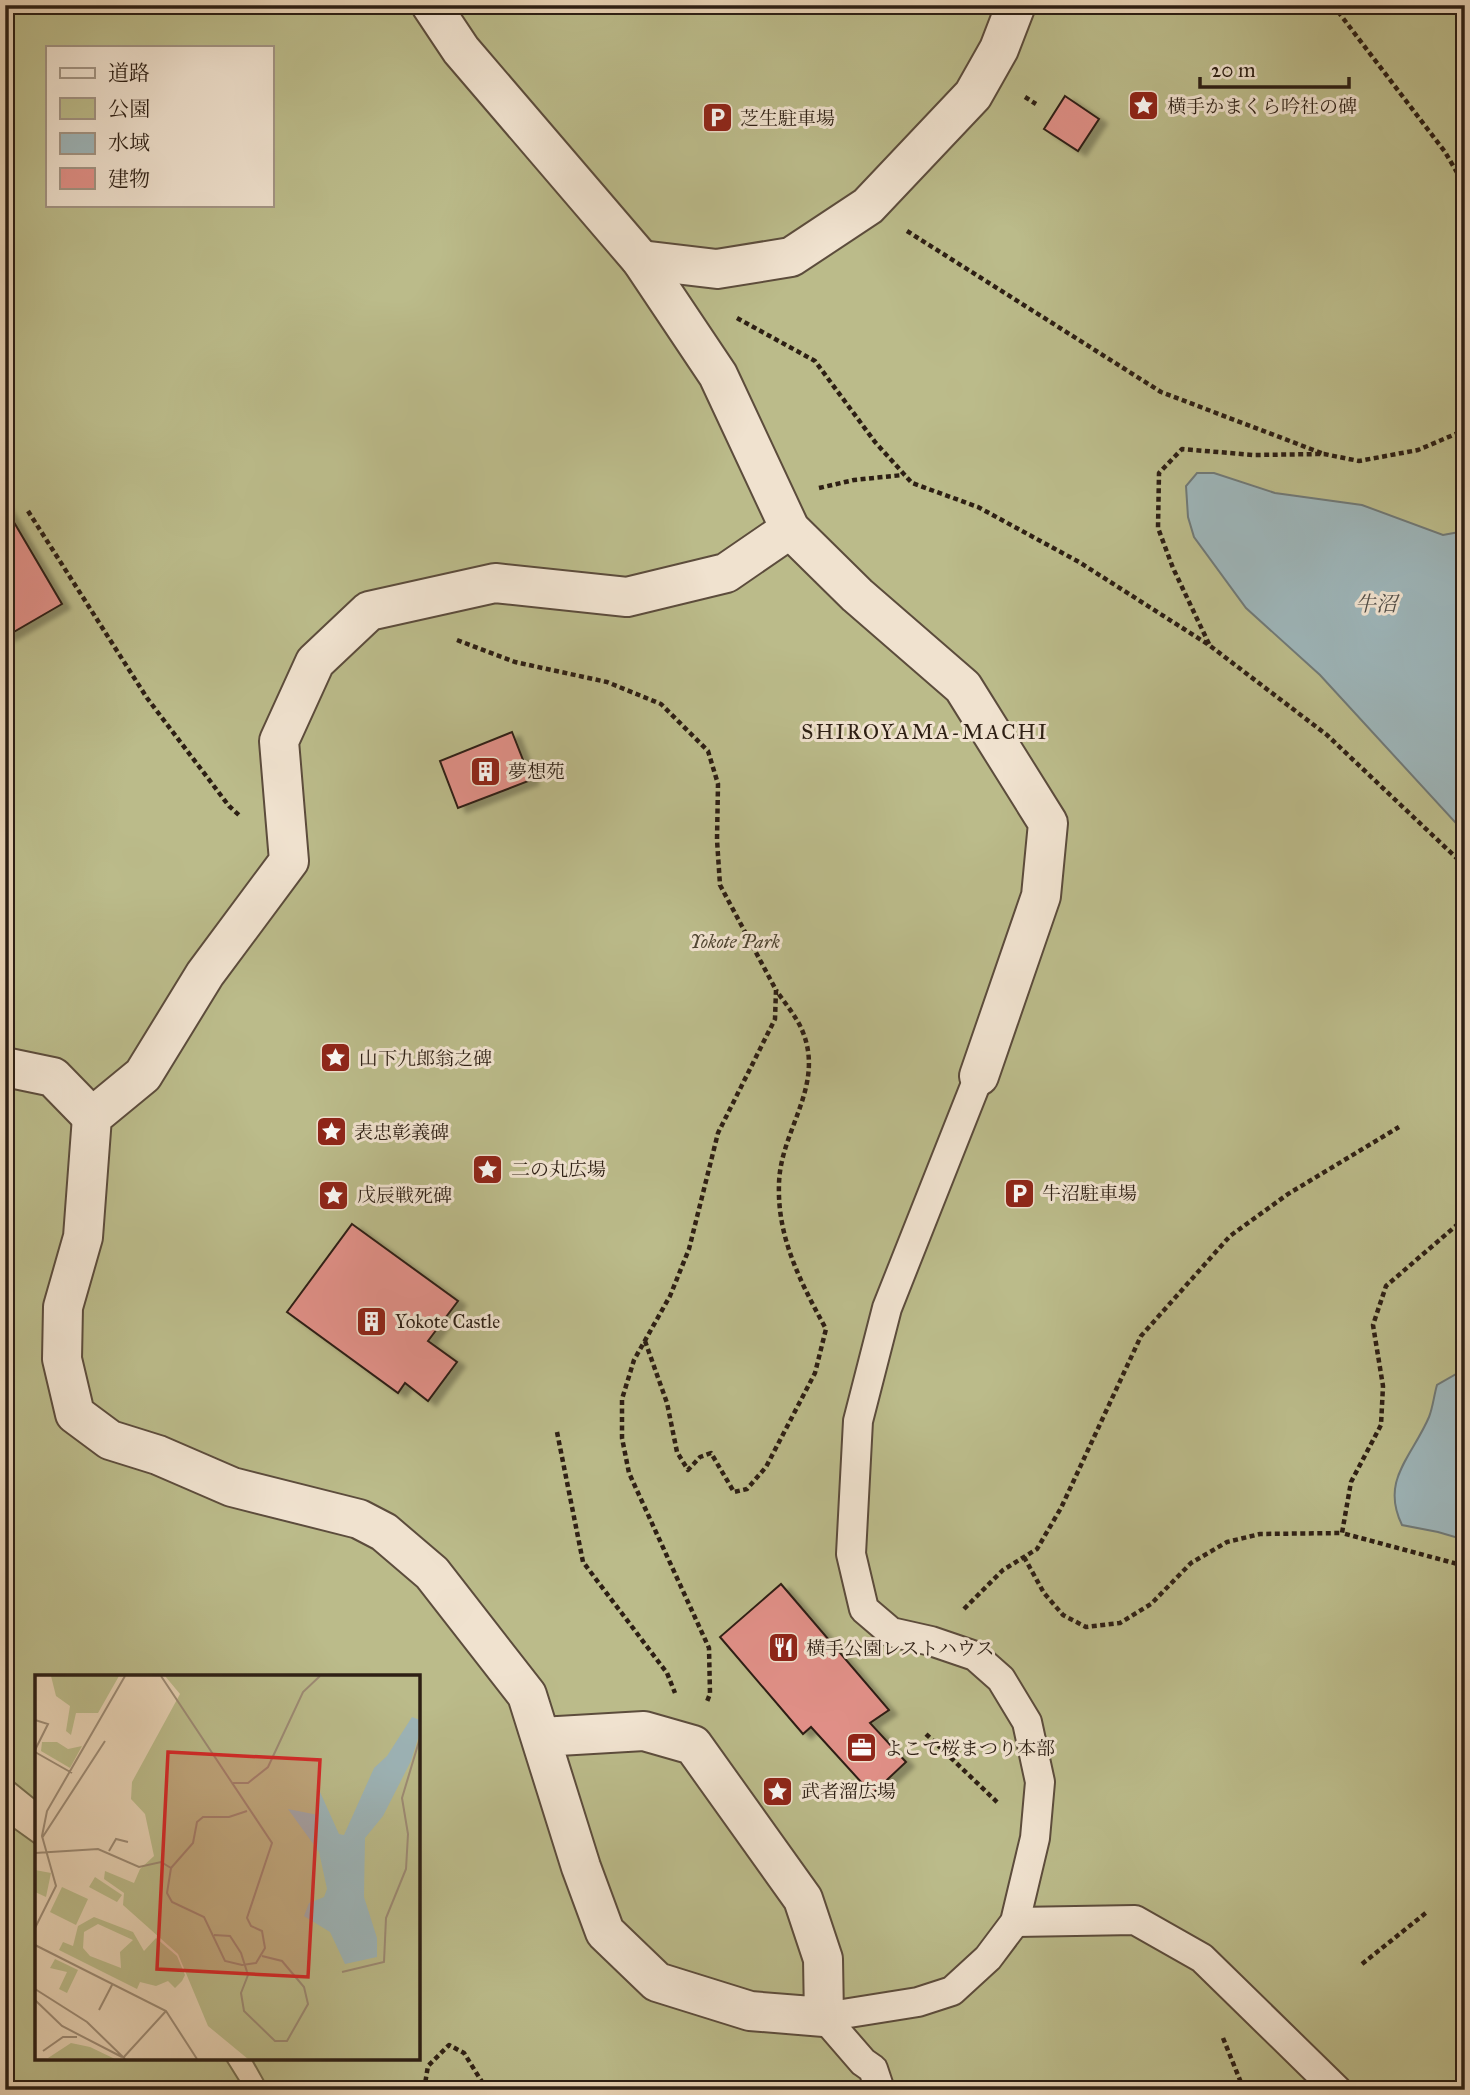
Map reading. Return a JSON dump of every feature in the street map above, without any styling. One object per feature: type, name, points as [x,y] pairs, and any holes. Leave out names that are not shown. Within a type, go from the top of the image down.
[{"type":"street","points":[[430,5],[461,50],[641,260],[718,375],[783,514],[857,595],[963,687],[1048,823],[1041,896],[979,1076]]},
{"type":"street","points":[[641,260],[717,270],[791,257],[868,206],[973,95],[999,49],[1016,5]]},
{"type":"street","points":[[541,1737],[644,1731],[693,1745],[803,1899],[822,1959],[824,2017],[750,2011],[657,1982],[605,1932],[581,1867],[527,1695],[432,1573],[384,1532],[359,1519],[232,1486],[158,1455],[110,1440],[75,1414],[62,1359],[63,1307],[83,1237],[92,1116],[143,1075],[205,974],[289,861],[279,741],[315,662],[369,611],[495,583],[626,597],[726,573],[783,514]]},
{"type":"street","points":[[5,1067],[53,1077],[92,1116]]},
{"type":"lane","points":[[824,2017],[918,2002],[952,1991],[988,1958],[1015,1922],[1035,1838],[1040,1782],[1027,1722],[1001,1679],[975,1656],[931,1641],[891,1632],[864,1609],[851,1554],[858,1421],[887,1308],[979,1076]]},
{"type":"lane","points":[[1015,1922],[1135,1920],[1202,1958],[1338,2090]]},
{"type":"lane","points":[[824,2017],[863,2062],[873,2069],[880,2090]]},
{"type":"path","points":[[1332,5],[1445,152],[1465,186]]},
{"type":"path","points":[[868,206],[1161,392],[1324,454],[1359,461],[1418,450],[1465,430]]},
{"type":"path","points":[[735,317],[815,361],[867,431],[912,484],[978,507],[1079,562],[1209,645],[1327,735],[1465,866]]},
{"type":"path","points":[[1209,645],[1173,568],[1158,528],[1159,473],[1182,449],[1254,455],[1324,454]]},
{"type":"path","points":[[783,514],[854,480],[904,475]]},
{"type":"path","points":[[28,511],[147,698],[229,806],[289,861]]},
{"type":"path","points":[[454,639],[515,662],[607,682],[661,704],[708,751],[718,784],[717,841],[720,885],[776,990],[802,1029],[808,1053],[808,1087],[791,1132],[779,1181],[780,1221],[793,1264],[826,1329],[815,1373],[766,1467],[747,1489],[734,1492],[711,1453],[700,1457],[688,1470],[677,1452],[667,1403],[645,1340]]},
{"type":"path","points":[[693,1745],[710,1694],[709,1648],[629,1473],[622,1438],[622,1399],[634,1360],[670,1296],[689,1249],[718,1133],[775,1019],[776,990]]},
{"type":"path","points":[[931,1641],[1003,1570],[1037,1549],[1061,1508],[1141,1336],[1230,1236],[1288,1194],[1399,1127]]},
{"type":"path","points":[[1342,1534],[1351,1482],[1381,1425],[1383,1386],[1373,1325],[1386,1286],[1465,1218]]},
{"type":"path","points":[[557,1432],[583,1562],[667,1673],[693,1745]]},
{"type":"path","points":[[1024,1557],[1044,1593],[1063,1615],[1086,1627],[1120,1623],[1151,1604],[1191,1563],[1227,1542],[1260,1534],[1342,1534],[1465,1566]]},
{"type":"path","points":[[926,1734],[1035,1838]]},
{"type":"path","points":[[1362,1964],[1427,1912]]},
{"type":"path","points":[[424,2090],[428,2066],[449,2045],[464,2053],[487,2090]]},
{"type":"green space","name":"Yokote Park","points":[[5,5],[1465,5],[1465,2090],[269,2090],[252,2060],[420,2060],[420,1675],[35,1675],[35,1799],[5,1775]]},
{"type":"green space","points":[[5,1822],[35,1844],[35,2060],[226,2060],[245,2090],[5,2090]]},
{"type":"water","name":"牛沼","points":[[1197,473],[1214,473],[1275,493],[1362,505],[1443,535],[1465,531],[1465,833],[1320,675],[1246,608],[1194,537],[1188,517],[1186,486]]},
{"type":"water","points":[[1465,1369],[1465,1540],[1402,1525],[1396,1509],[1395,1495],[1401,1469],[1429,1417],[1437,1385]]},
{"type":"building","points":[[1065,96],[1099,119],[1078,151],[1044,129]]},
{"type":"building","points":[[5,507],[62,604],[5,637]]},
{"type":"building","name":"夢想苑","points":[[512,732],[531,780],[458,808],[440,761]]},
{"type":"building","name":"Yokote Castle","points":[[352,1224],[458,1301],[428,1341],[457,1362],[428,1401],[405,1383],[398,1393],[287,1312]]},
{"type":"building","points":[[781,1584],[889,1710],[870,1723],[906,1762],[872,1794],[811,1727],[803,1734],[720,1637]]},
{"type":"place","name":"横手かまくら吟社の碑","points":[[1144,106]]},
{"type":"place","name":"芝生駐車場","points":[[717,118]]},
{"type":"place","name":"夢想苑","points":[[485,771]]},
{"type":"place","name":"山下九郎翁之碑","points":[[336,1058]]},
{"type":"place","name":"表忠彰義碑","points":[[331,1132]]},
{"type":"place","name":"二の丸広場","points":[[488,1169]]},
{"type":"place","name":"牛沼駐車場","points":[[1019,1193]]},
{"type":"place","name":"戊辰戦死碑","points":[[334,1195]]},
{"type":"place","name":"Yokote Castle","points":[[372,1321]]},
{"type":"place","name":"横手公園レストハウス","points":[[783,1648]]},
{"type":"place","name":"よこて桜まつり本部","points":[[861,1748]]},
{"type":"place","name":"武者溜広場","points":[[778,1791]]},
{"type":"district","name":"SHIROYAMA-MACHI","points":[[925,732]]}]
